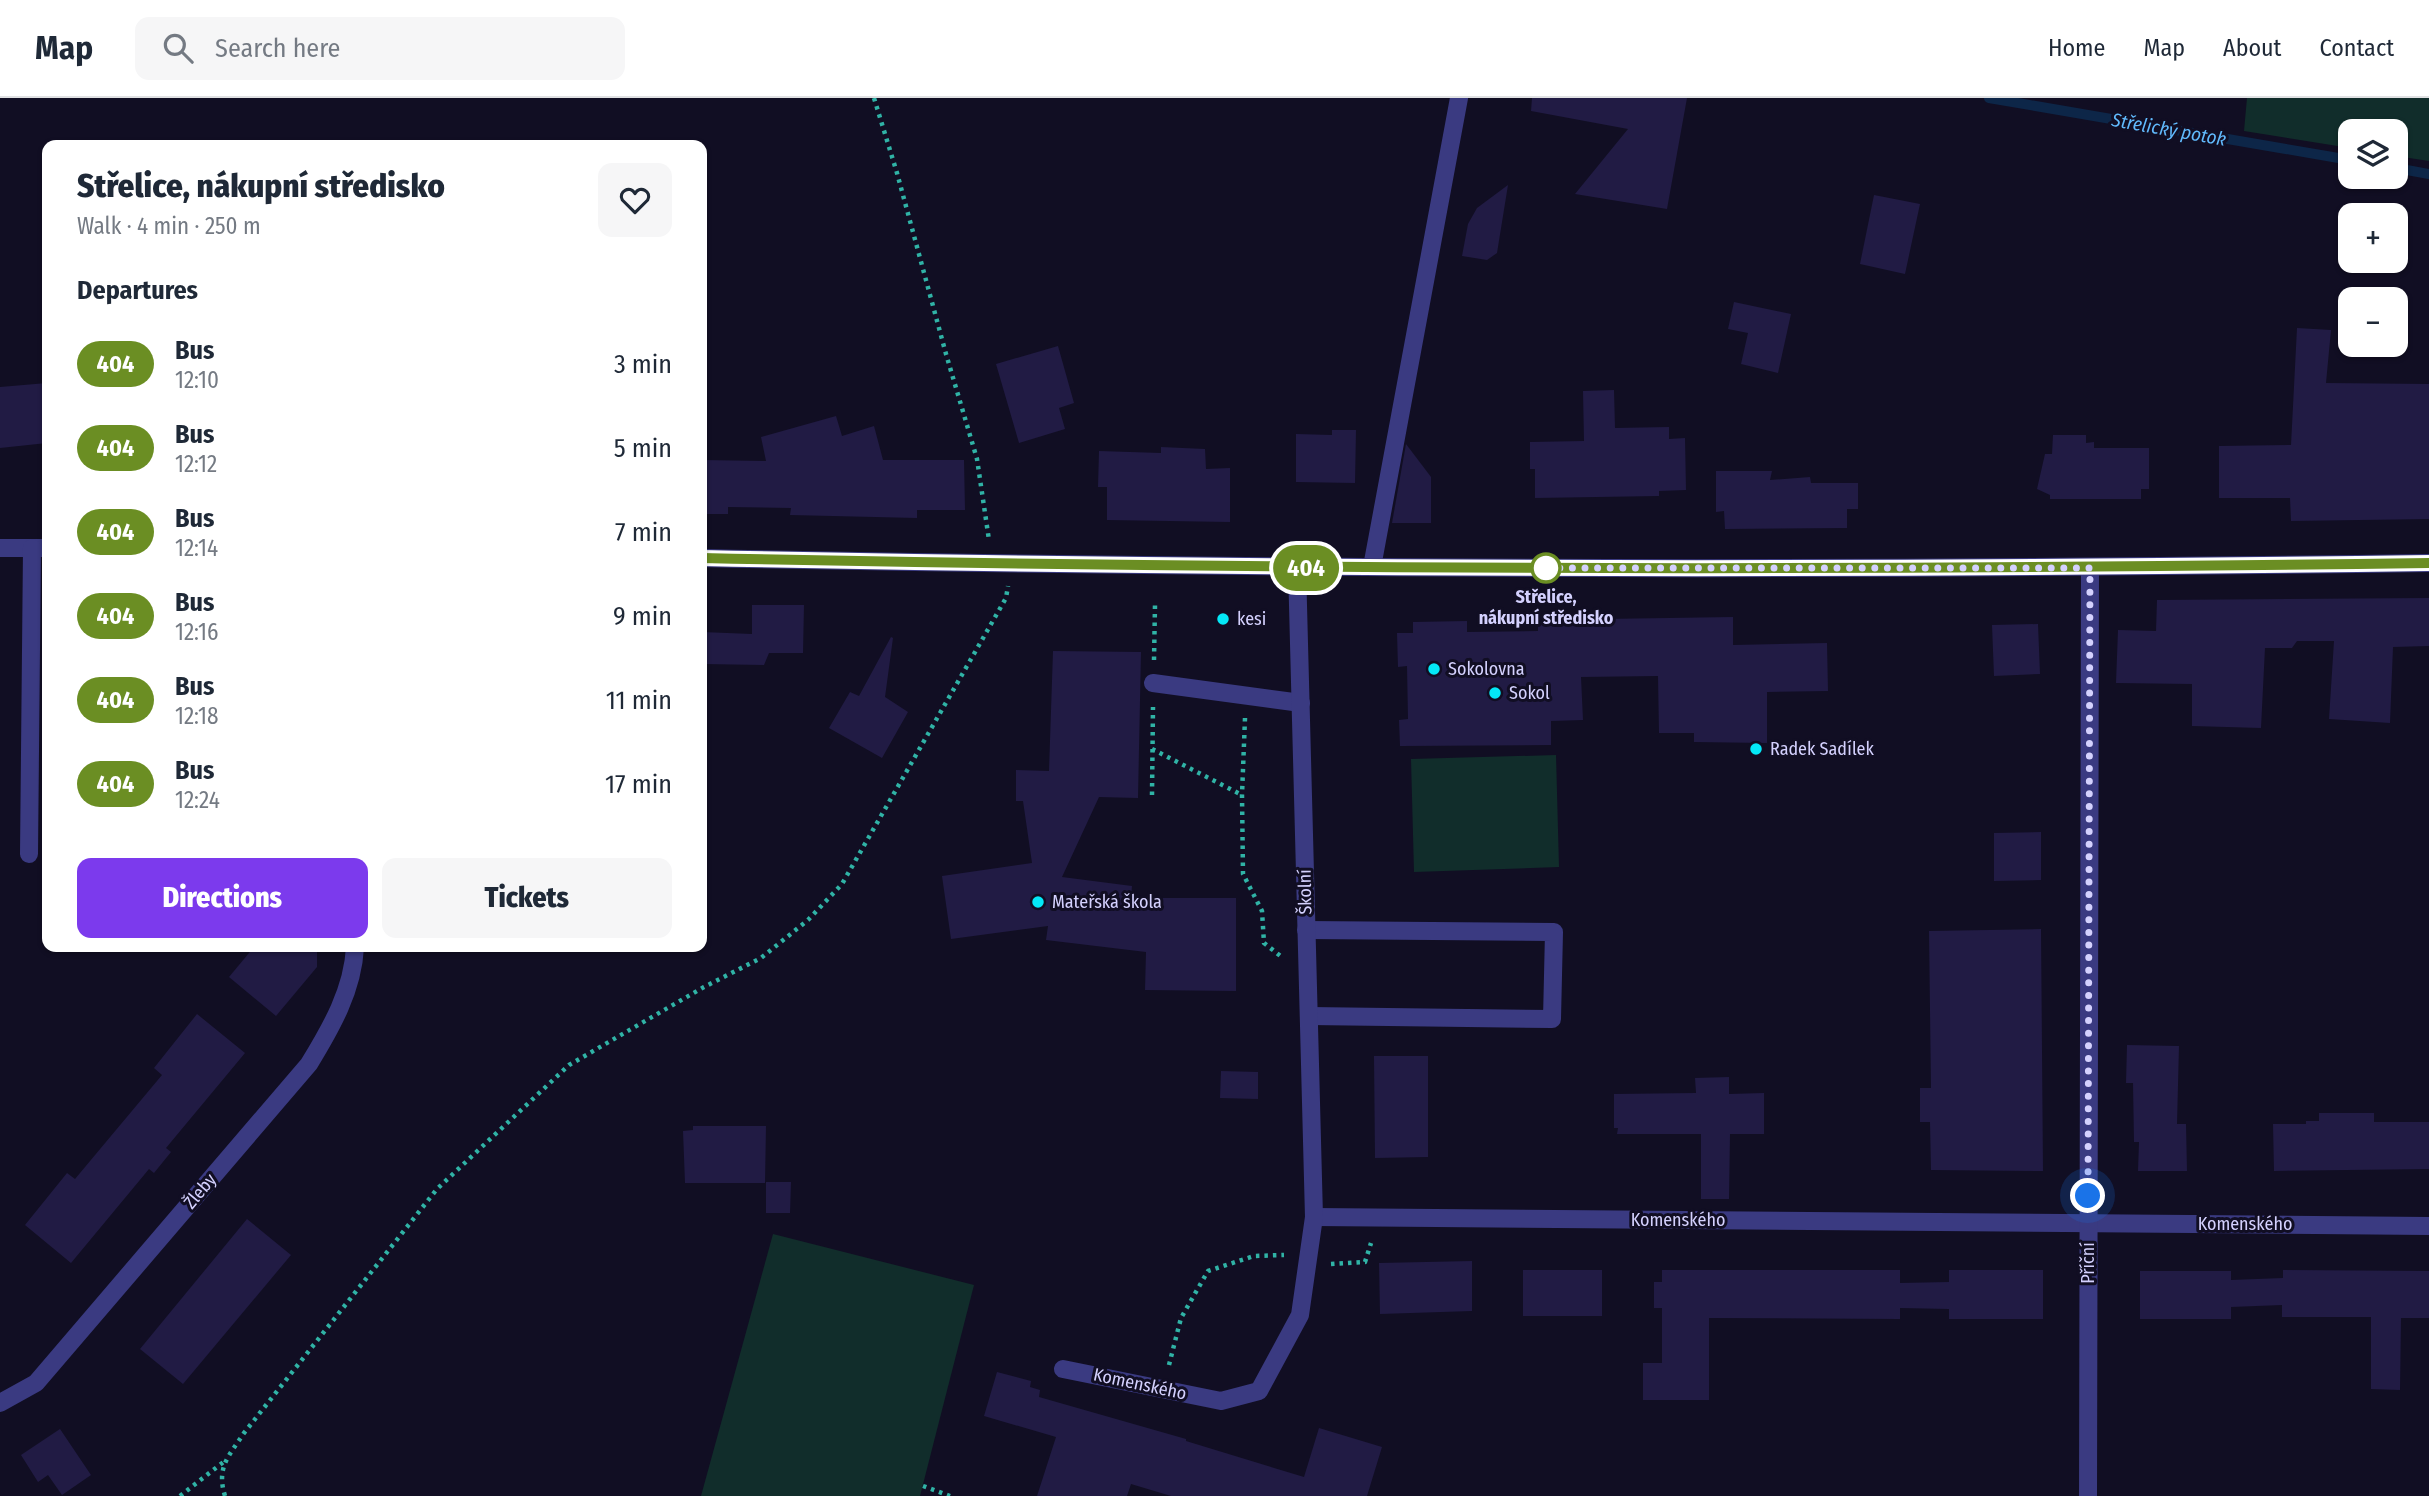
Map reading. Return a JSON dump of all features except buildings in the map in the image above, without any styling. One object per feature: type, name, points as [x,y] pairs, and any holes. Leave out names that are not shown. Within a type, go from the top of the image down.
[{"type":"street","points":[[1372,567],[1459,98]]},
{"type":"street","points":[[0,548],[40,548],[29,854]]},
{"type":"street","points":[[707,558],[1008,565],[1723,570],[2429,563]]},
{"type":"street","name":"Školní","points":[[1297,568],[1314,1217]]},
{"type":"street","name":"Příční","points":[[2088,1496],[2090,568]]},
{"type":"street","points":[[1153,683],[1301,703]]},
{"type":"street","points":[[1306,930],[1554,932],[1552,1019],[1308,1016]]},
{"type":"street","name":"Žleby","points":[[0,1403],[36,1383],[309,1064],[337,1018],[355,952]]},
{"type":"street","name":"Komenského","points":[[1063,1368],[1222,1401],[1259,1391],[1300,1315],[1314,1217],[2429,1226]]},
{"type":"path","points":[[873,98],[897,173],[977,459],[989,533],[989,564]]},
{"type":"path","points":[[225,1496],[221,1474],[244,1433],[437,1189],[569,1065],[704,987],[761,958],[808,920],[842,884],[1006,598],[1008,565]]},
{"type":"path","points":[[1246,695],[1242,795],[1244,874],[1262,911],[1264,943],[1289,962]]},
{"type":"path","points":[[1152,749],[1242,795]]},
{"type":"path","points":[[1322,1264],[1365,1262],[1372,1240]]},
{"type":"path","points":[[1168,1390],[1169,1366],[1181,1318],[1208,1271],[1254,1256],[1290,1254]]},
{"type":"path","points":[[180,1496],[228,1458]]},
{"type":"path","points":[[923,1486],[950,1496]]},
{"type":"green space","points":[[2247,98],[2429,98],[2429,161],[2408,158],[2408,119],[2338,119],[2338,146],[2244,131]]},
{"type":"green space","points":[[1556,755],[1559,867],[1414,872],[1411,759]]},
{"type":"green space","points":[[773,1234],[974,1285],[920,1496],[701,1496]]},
{"type":"waterway","name":"Střelický potok","points":[[1989,98],[2338,158]]},
{"type":"waterway","name":"Střelický potok","points":[[2408,170],[2429,174]]},
{"type":"bus line","name":"404","points":[[707,558],[1008,565],[1723,570],[2429,563]]},
{"type":"place","name":"Střelice, nákupní středisko","points":[[1546,568]]},
{"type":"place","name":"kesi","points":[[1223,619]]},
{"type":"place","name":"Sokolovna","points":[[1434,669]]},
{"type":"place","name":"Sokol","points":[[1495,693]]},
{"type":"place","name":"Radek Sadílek","points":[[1756,749]]},
{"type":"place","name":"Mateřská škola","points":[[1038,902]]},
{"type":"route","points":[[1546,568],[1534,568],[1723,570],[2090,568],[2088,1196]]}]
